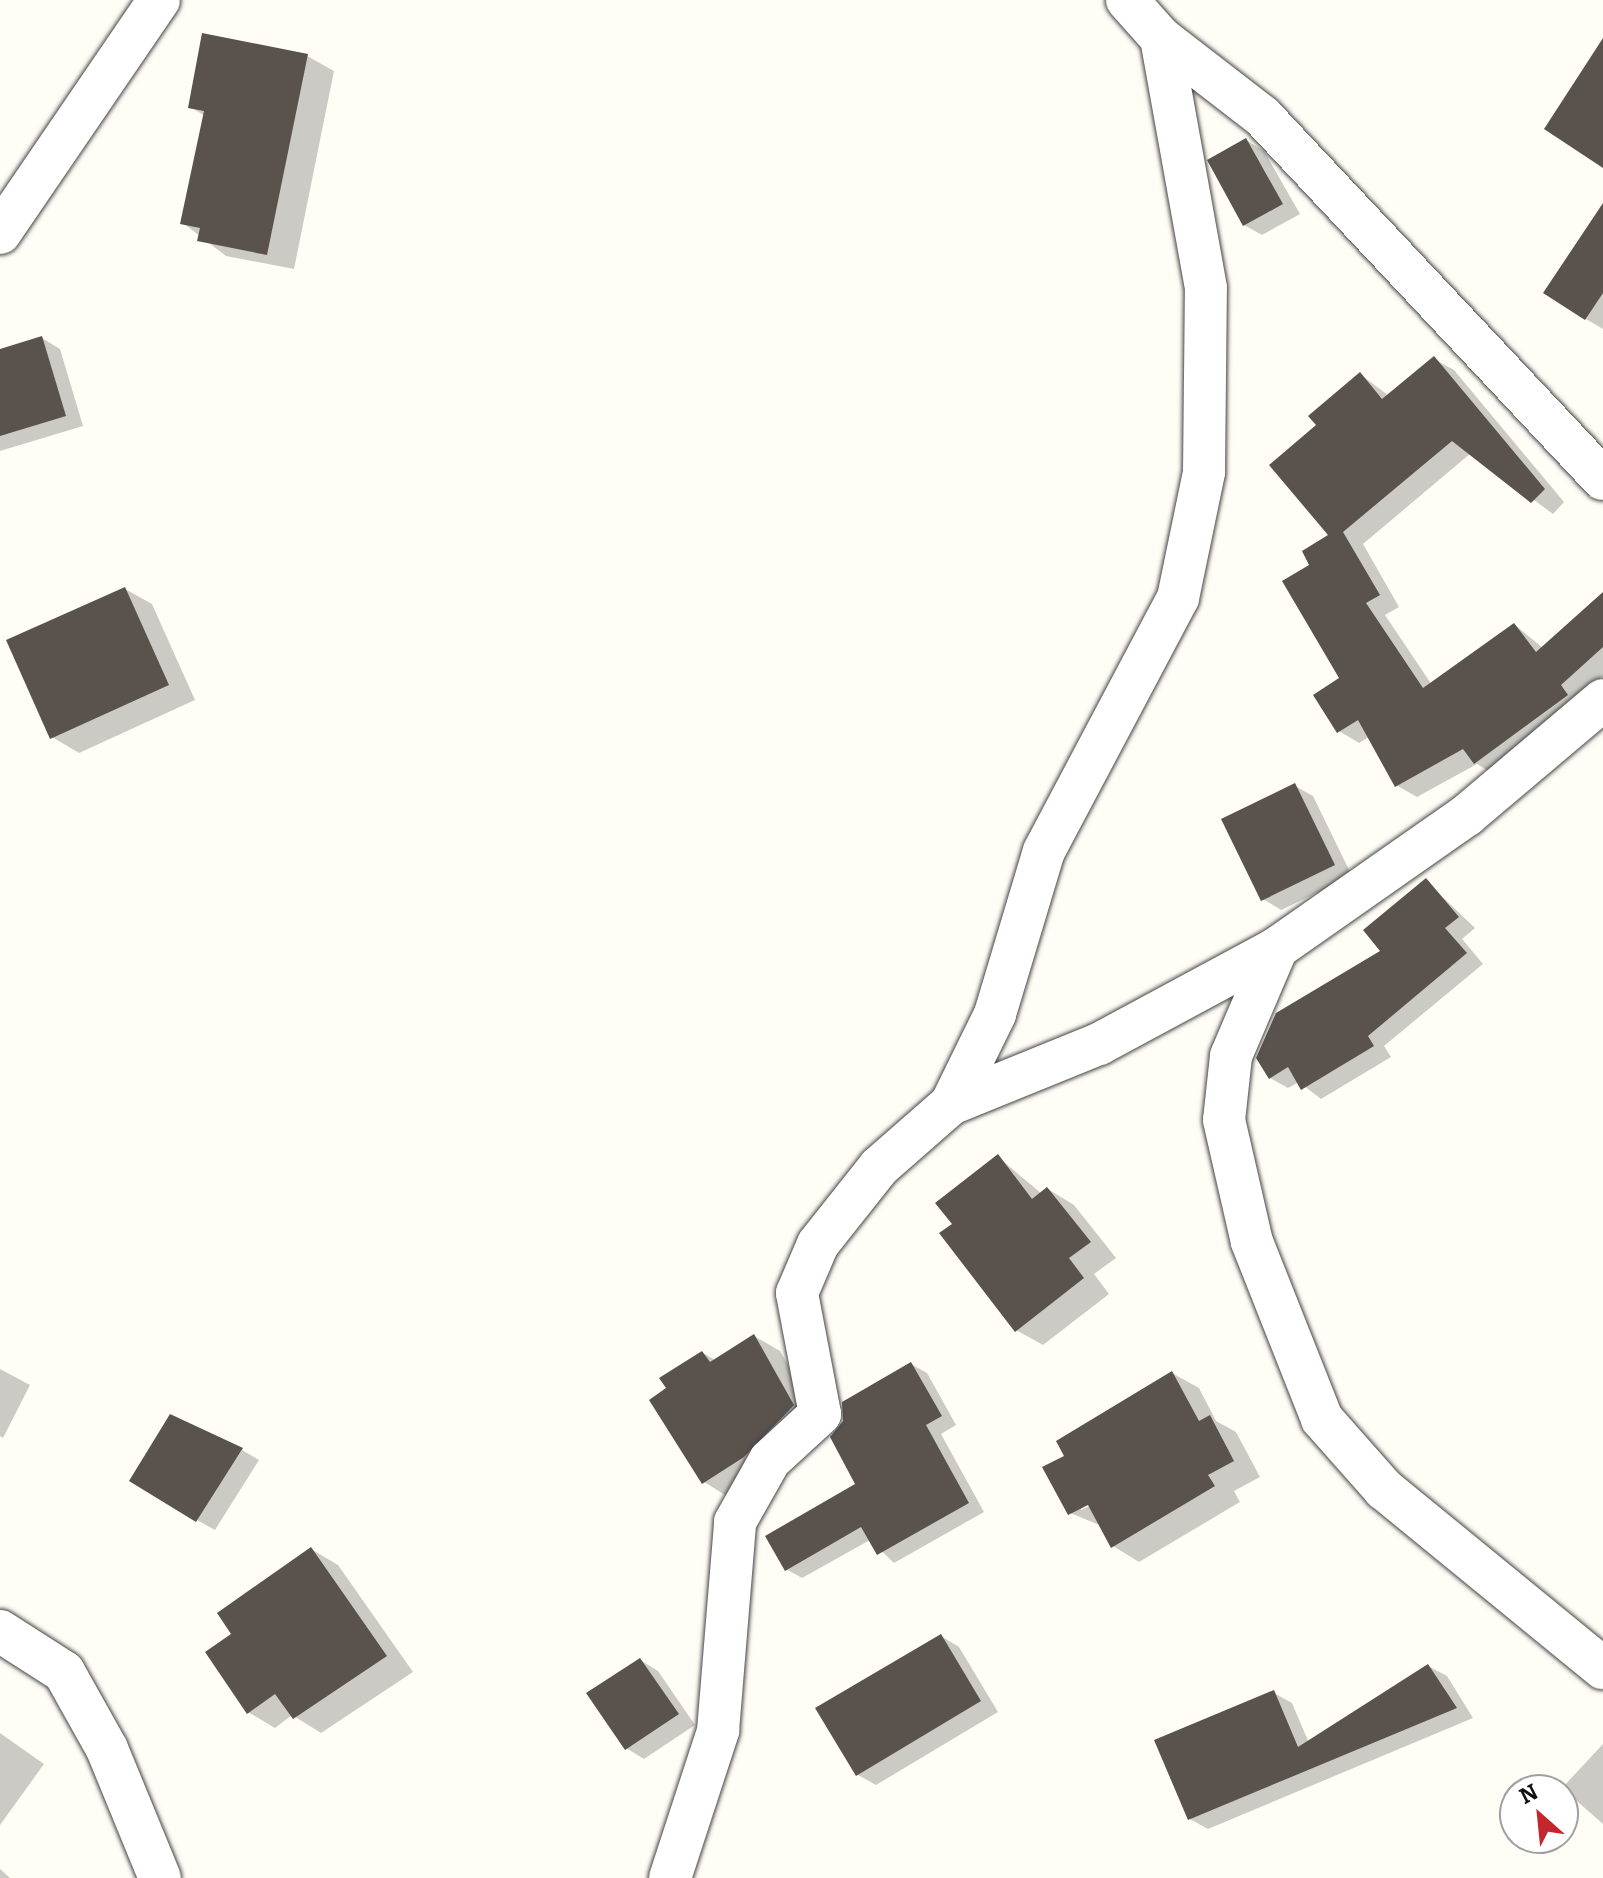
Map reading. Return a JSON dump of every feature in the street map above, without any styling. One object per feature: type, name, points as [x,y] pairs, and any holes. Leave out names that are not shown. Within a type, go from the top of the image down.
[{"type":"street","points":[[0,233],[159,0]]},
{"type":"street","points":[[1127,0],[1161,38],[1262,116],[1603,479]]},
{"type":"street","points":[[951,1104],[995,1014],[1044,851],[1178,598],[1204,472],[1206,288],[1161,38]]},
{"type":"street","points":[[670,1878],[718,1731],[735,1522],[770,1460],[820,1414],[797,1293],[818,1244],[879,1167],[951,1104],[1099,1044],[1277,948],[1467,815],[1603,700]]},
{"type":"street","points":[[1277,948],[1231,1056],[1224,1120],[1252,1242],[1322,1419],[1384,1489],[1603,1668]]},
{"type":"street","points":[[0,1631],[64,1672],[107,1749],[160,1878]]},
{"type":"building","points":[[202,33],[308,54],[267,255],[197,241],[200,228],[180,224],[204,111],[188,108]]},
{"type":"building","points":[[1603,38],[1603,168],[1544,129]]},
{"type":"building","points":[[1246,138],[1283,204],[1243,226],[1207,160]]},
{"type":"building","points":[[1603,203],[1603,293],[1585,320],[1543,293]]},
{"type":"building","points":[[42,336],[66,416],[0,436],[0,349]]},
{"type":"building","points":[[1434,356],[1545,489],[1531,503],[1452,441],[1343,532],[1380,595],[1366,603],[1423,688],[1514,623],[1536,652],[1603,592],[1603,647],[1561,685],[1568,695],[1474,764],[1463,749],[1395,787],[1358,720],[1337,733],[1313,695],[1339,678],[1282,581],[1309,565],[1302,551],[1328,535],[1269,465],[1316,425],[1308,416],[1360,372],[1382,399]]},
{"type":"building","points":[[125,587],[169,685],[50,739],[6,640]]},
{"type":"building","points":[[1295,783],[1335,865],[1261,901],[1221,819]]},
{"type":"building","points":[[1426,878],[1459,917],[1445,928],[1467,953],[1368,1036],[1374,1046],[1301,1090],[1288,1067],[1269,1079],[1256,1058],[1276,1013],[1380,951],[1363,930]]},
{"type":"building","points":[[998,1154],[1032,1199],[1047,1187],[1091,1242],[1069,1258],[1084,1278],[1015,1332],[939,1233],[952,1224],[935,1203]]},
{"type":"building","points":[[754,1334],[794,1405],[744,1457],[702,1484],[649,1400],[666,1388],[659,1378],[702,1351],[710,1362]]},
{"type":"building","points":[[911,1362],[942,1416],[926,1425],[969,1503],[877,1555],[861,1527],[785,1571],[765,1536],[855,1484],[830,1437],[843,1421],[842,1402]]},
{"type":"building","points":[[1172,1371],[1199,1421],[1210,1415],[1234,1461],[1208,1475],[1215,1486],[1111,1548],[1088,1505],[1068,1515],[1042,1467],[1064,1456],[1056,1441]]},
{"type":"building","points":[[170,1414],[243,1448],[196,1522],[129,1481]]},
{"type":"building","points":[[311,1547],[387,1656],[293,1719],[275,1694],[247,1714],[205,1652],[231,1634],[217,1613]]},
{"type":"building","points":[[941,1634],[981,1701],[856,1776],[815,1708]]},
{"type":"building","points":[[640,1658],[679,1714],[625,1750],[586,1693]]},
{"type":"building","points":[[1428,1664],[1457,1708],[1188,1820],[1154,1740],[1274,1690],[1298,1747]]}]
